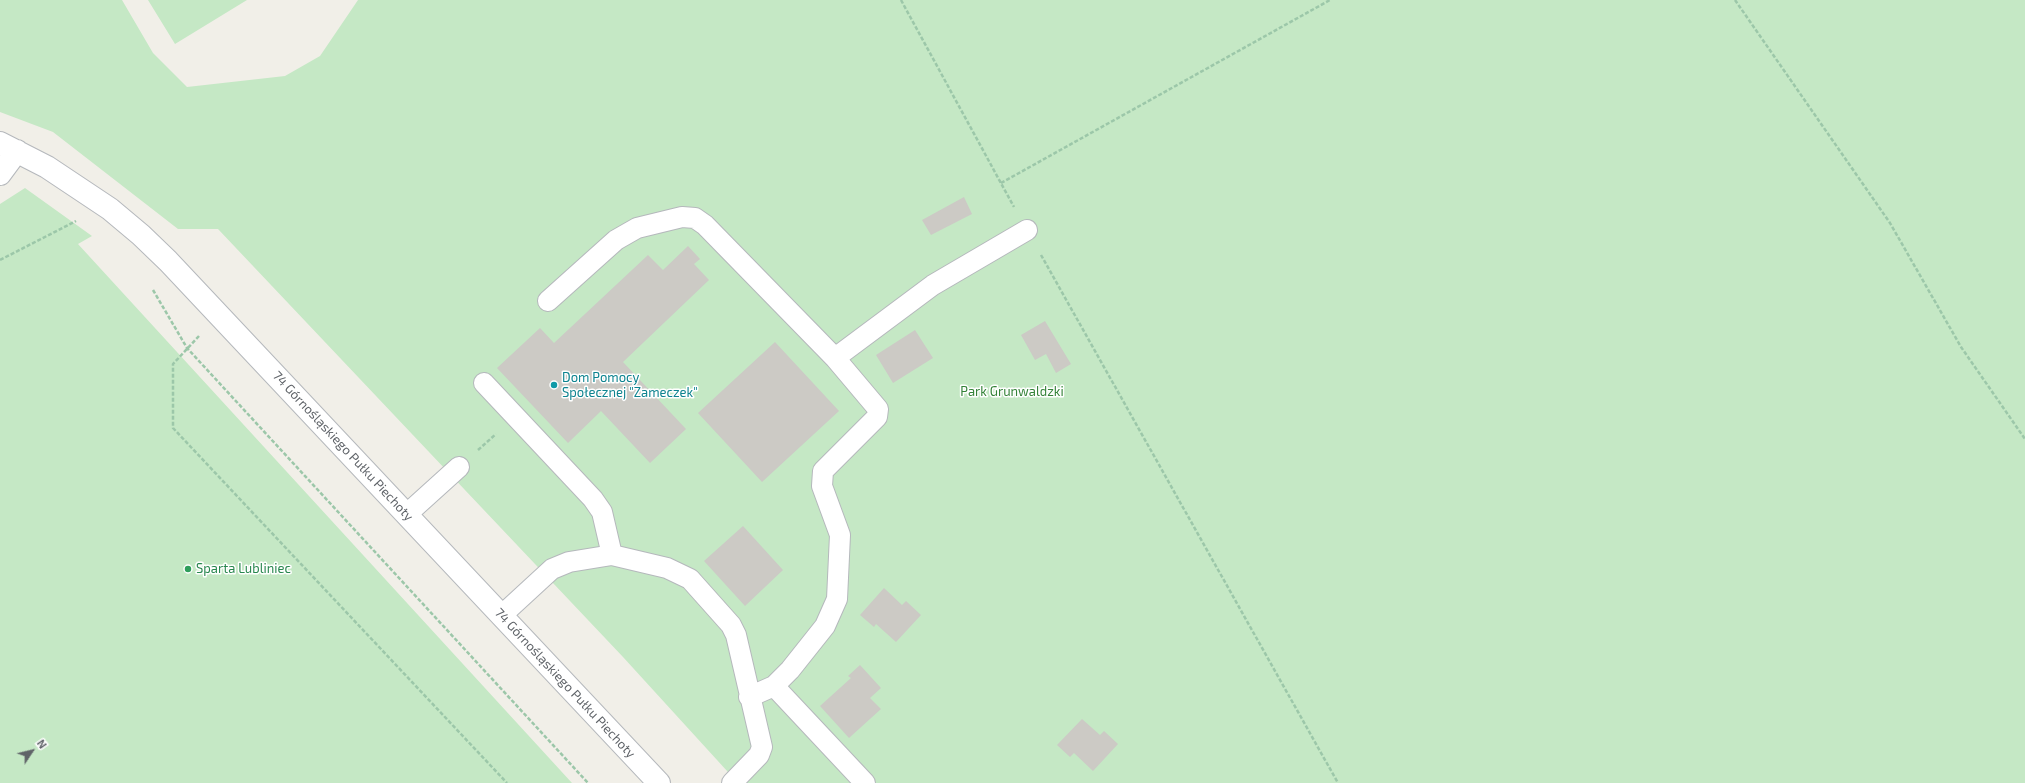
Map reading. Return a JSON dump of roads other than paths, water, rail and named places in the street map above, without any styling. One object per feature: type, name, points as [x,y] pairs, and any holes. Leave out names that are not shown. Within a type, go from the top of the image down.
[{"type":"street","points":[[0,174],[8,147]]},
{"type":"street","name":"74 Górnośląskiego Pułku Piechoty","points":[[8,147],[47,166],[110,209],[141,235],[220,315],[659,783]]},
{"type":"lane","points":[[548,301],[616,240],[637,228],[682,217],[695,218],[705,226],[835,358],[878,409],[877,417],[823,471],[822,486],[840,535],[837,599],[825,626],[790,670],[774,686],[749,697]]},
{"type":"lane","points":[[835,358],[933,285],[1027,230]]},
{"type":"lane","points":[[484,383],[593,499],[602,512],[612,555]]},
{"type":"lane","points":[[407,514],[459,467]]},
{"type":"lane","points":[[502,615],[552,569],[569,562],[612,555],[667,568],[690,579],[731,625],[736,635],[749,697],[762,747],[759,755],[732,783]]},
{"type":"lane","points":[[774,686],[865,783]]},
{"type":"place","name":"Dom Pomocy Społecznej \"Zameczek\"","points":[[554,385]]},
{"type":"place","name":"Sparta Lubliniec","points":[[188,569]]},
{"type":"park label","name":"Park Grunwaldzki","points":[[1012,392]]}]
